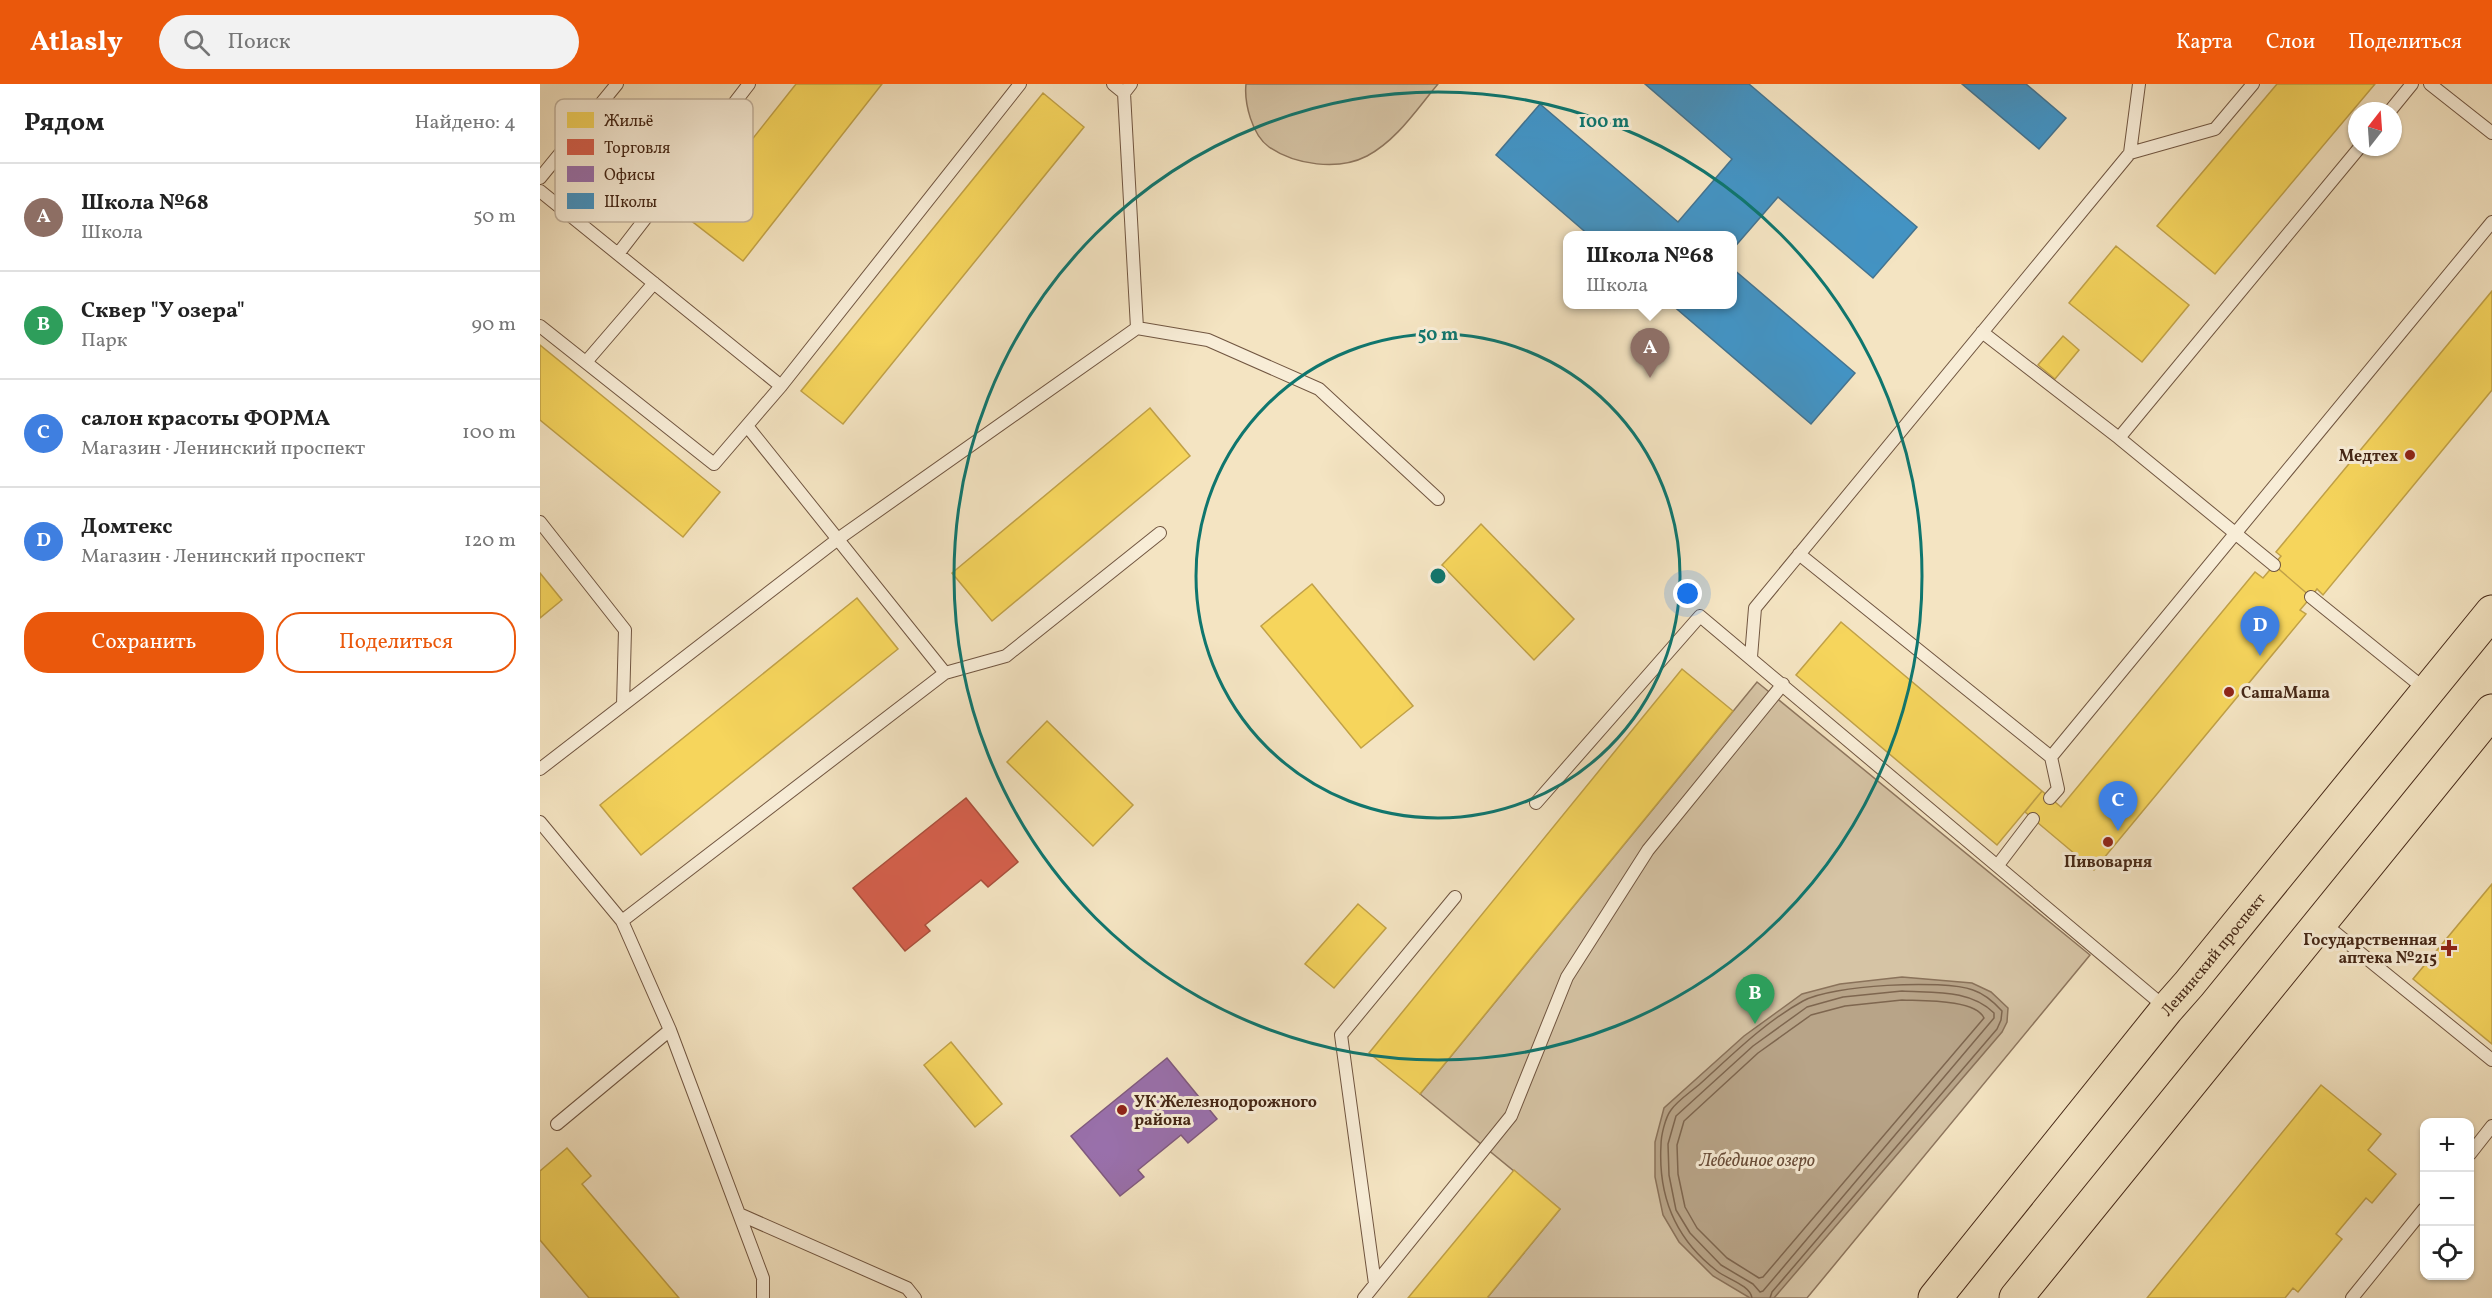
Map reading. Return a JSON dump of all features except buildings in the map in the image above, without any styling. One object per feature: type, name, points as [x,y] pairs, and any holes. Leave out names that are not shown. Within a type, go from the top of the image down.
[{"type":"main road","name":"Ленинский проспект","points":[[1935,1298],[2167,1009],[2492,612]]},
{"type":"main road","points":[[2016,1298],[2492,711]]},
{"type":"lane","points":[[605,99],[617,84]]},
{"type":"lane","points":[[737,99],[749,84]]},
{"type":"lane","points":[[540,326],[714,464],[781,386],[1020,84]]},
{"type":"lane","points":[[1113,84],[1128,88],[1137,328]]},
{"type":"lane","points":[[1751,657],[1755,608],[2130,153],[2139,84]]},
{"type":"lane","points":[[2130,153],[2215,129],[2253,84]]},
{"type":"lane","points":[[2397,102],[2412,84]]},
{"type":"lane","points":[[2430,84],[2492,133]]},
{"type":"lane","points":[[2119,438],[2353,156]]},
{"type":"lane","points":[[540,178],[555,160]]},
{"type":"lane","points":[[540,191],[555,203]]},
{"type":"lane","points":[[578,222],[781,386]]},
{"type":"lane","points":[[618,254],[643,222]]},
{"type":"lane","points":[[2051,757],[2492,222]]},
{"type":"lane","points":[[586,362],[654,283]]},
{"type":"lane","points":[[540,769],[838,539],[1137,328],[1208,340],[1319,389],[1438,499]]},
{"type":"lane","points":[[1982,332],[2119,438],[2274,565]]},
{"type":"lane","points":[[747,426],[945,673]]},
{"type":"lane","points":[[540,522],[625,630],[623,705]]},
{"type":"lane","points":[[622,921],[945,673],[1006,656],[1160,533]]},
{"type":"lane","points":[[1799,554],[2051,757],[2058,789],[2050,798]]},
{"type":"lane","points":[[2311,597],[2427,690]]},
{"type":"lane","points":[[1536,803],[1700,616],[2167,1009]]},
{"type":"lane","points":[[1364,1298],[1511,1116],[1566,977],[1648,850],[1783,684]]},
{"type":"lane","points":[[1998,865],[2033,819]]},
{"type":"lane","points":[[540,822],[622,921],[670,1030],[763,1278],[763,1298]]},
{"type":"lane","points":[[1375,1284],[1341,1035],[1455,897]]},
{"type":"lane","points":[[2321,921],[2492,1060]]},
{"type":"lane","points":[[556,1124],[670,1030]]},
{"type":"lane","points":[[2474,1148],[2492,1126]]},
{"type":"lane","points":[[739,1214],[907,1288],[915,1298]]},
{"type":"lane","points":[[2352,1298],[2420,1214]]},
{"type":"shaded area","points":[[1246,84],[1438,84],[1406,124],[1378,149],[1356,161],[1317,164],[1291,158],[1263,142],[1250,118],[1246,100]]},
{"type":"shaded area","points":[[1757,682],[2090,955],[1807,1298],[1487,1298],[1560,1209],[1420,1094]]},
{"type":"water","name":"Лебединое озеро","points":[[1902,977],[1972,983],[1991,992],[2008,1008],[2007,1022],[2002,1032],[1774,1298],[1750,1298],[1713,1276],[1679,1242],[1663,1215],[1655,1177],[1655,1142],[1664,1108],[1744,1036],[1802,994],[1840,984]]},
{"type":"place","name":"Школа №68","points":[[1650,378]]},
{"type":"place","name":"Медтех","points":[[2410,455]]},
{"type":"place","name":"Домтекс","points":[[2260,656]]},
{"type":"place","name":"СашаМаша","points":[[2229,692]]},
{"type":"place","name":"салон красоты ФОРМА","points":[[2118,831]]},
{"type":"place","name":"Пивоварня","points":[[2108,842]]},
{"type":"place","name":"Государственная аптека №215","points":[[2449,948]]},
{"type":"place","name":"Сквер \"У озера\"","points":[[1755,1024]]},
{"type":"place","name":"УК Железнодорожного района","points":[[1122,1110]]}]
